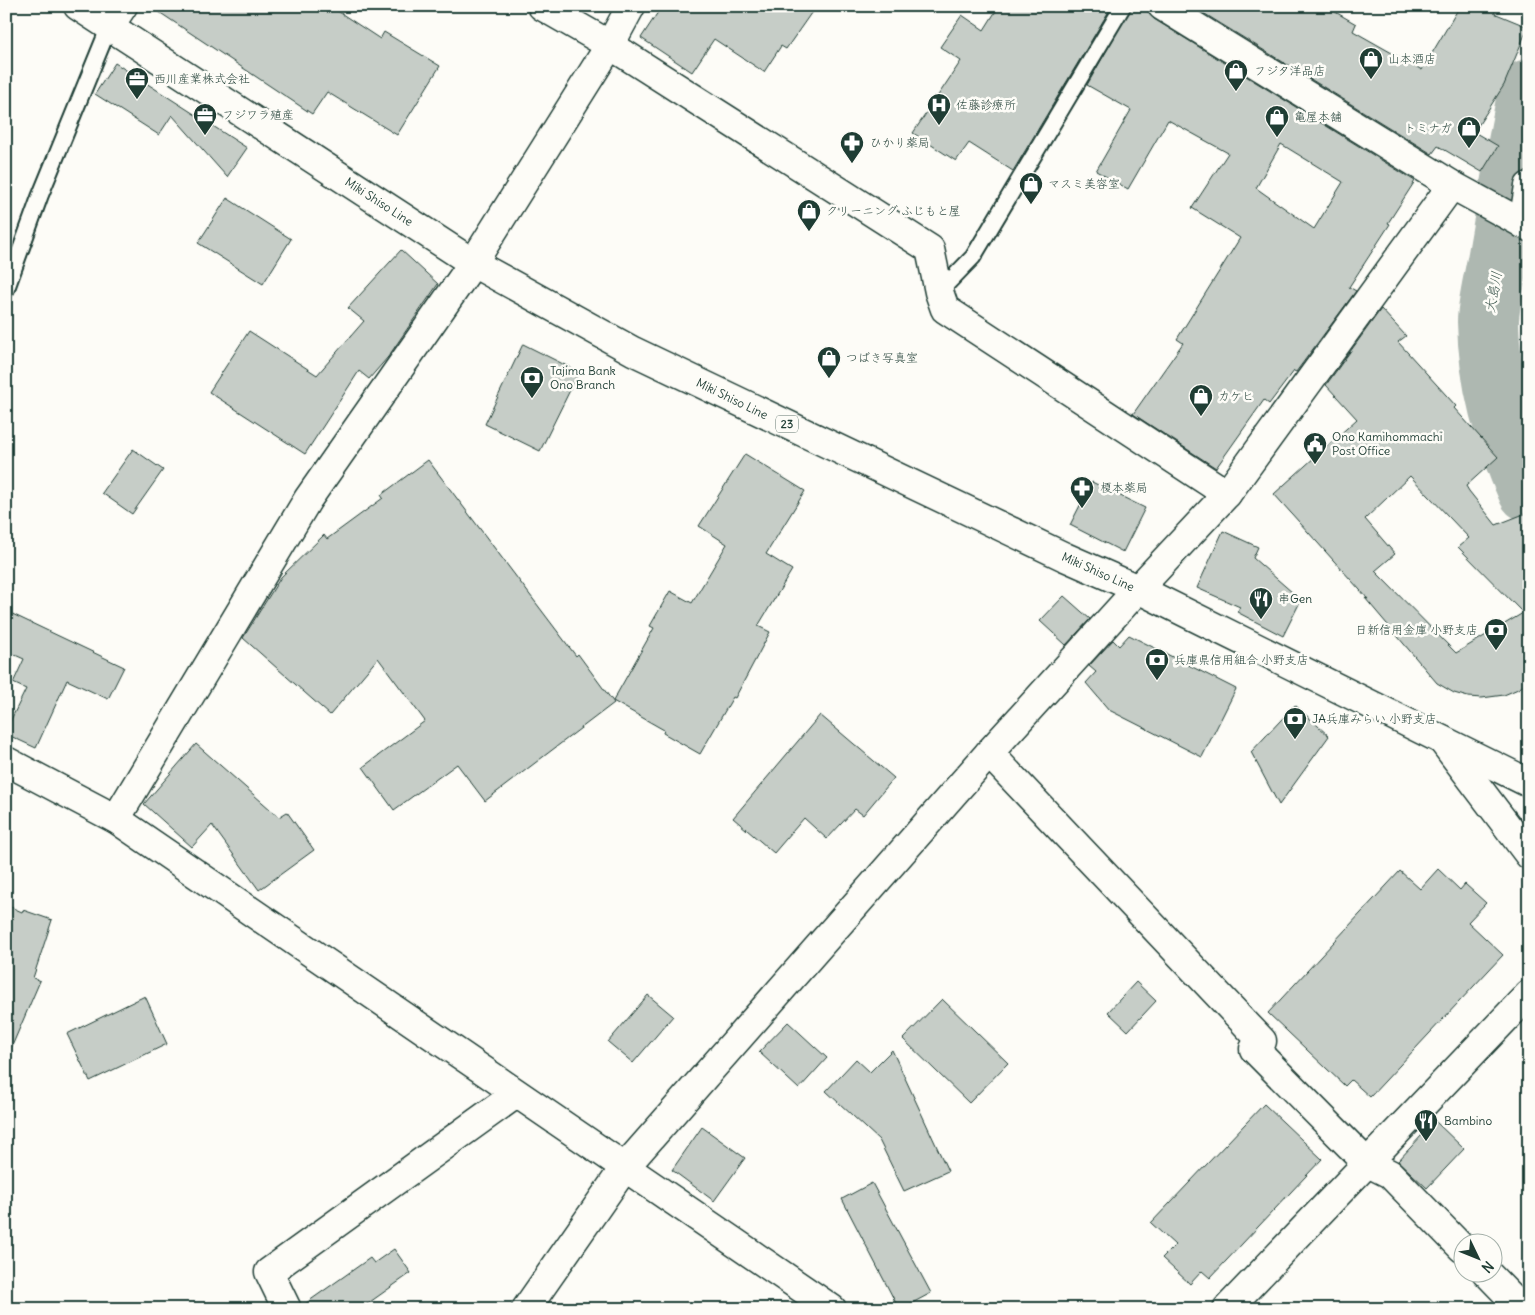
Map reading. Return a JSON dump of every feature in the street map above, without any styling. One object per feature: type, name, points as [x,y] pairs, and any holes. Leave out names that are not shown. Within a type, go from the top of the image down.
[{"type":"street","name":"Miki Shiso Line","points":[[78,6],[116,16],[473,263],[633,351],[1064,558],[1138,589],[1529,783]]},
{"type":"street","points":[[542,6],[610,45],[930,249],[945,309],[1227,494]]},
{"type":"street","points":[[116,819],[308,499],[473,263],[610,45],[631,6]]},
{"type":"street","points":[[1162,6],[1452,185],[1526,225],[1529,186]]},
{"type":"street","points":[[526,1309],[625,1167],[989,753],[1227,494],[1452,185]]},
{"type":"street","points":[[1442,740],[1529,855]]},
{"type":"street","points":[[989,753],[1262,1042],[1254,1049],[1366,1162],[1390,1174],[1452,1238]]},
{"type":"street","points":[[6,761],[116,819],[832,1309]]},
{"type":"street","points":[[1227,1309],[1529,994]]},
{"type":"street","points":[[287,1309],[269,1272],[516,1094]]},
{"type":"street","points":[[1496,1282],[1522,1309]]},
{"type":"lane","points":[[940,292],[973,257],[1123,6]]},
{"type":"lane","points":[[6,290],[40,196],[116,16]]},
{"type":"building","points":[[150,6],[330,6],[380,39],[384,32],[440,66],[397,135],[327,92],[312,114]]},
{"type":"building","points":[[662,6],[816,6],[786,49],[781,46],[764,72],[714,39],[692,72],[641,38]]},
{"type":"building","points":[[999,6],[1112,6],[1013,171],[969,143],[956,161],[913,133],[961,61],[940,47],[962,15],[984,30]]},
{"type":"building","points":[[1132,6],[1146,6],[1149,14],[1154,19],[1415,181],[1388,223],[1390,224],[1349,287],[1356,291],[1296,372],[1294,371],[1269,404],[1264,400],[1216,468],[1133,414],[1183,343],[1177,339],[1240,238],[1192,208],[1228,153],[1168,120],[1128,189],[1096,171],[1131,110],[1087,85]],"holes":[[[1281,144],[1343,182],[1314,229],[1256,188]]]},
{"type":"building","points":[[1192,6],[1325,6],[1356,24],[1353,31],[1422,70],[1460,6],[1498,6],[1494,13],[1528,27],[1504,85],[1474,132],[1498,146],[1482,172],[1438,146],[1432,154]]},
{"type":"building","points":[[115,63],[247,148],[227,177],[172,115],[159,135],[95,94]]},
{"type":"building","points":[[227,198],[291,239],[263,284],[198,243]]},
{"type":"building","points":[[401,250],[438,284],[388,357],[369,379],[359,371],[305,454],[209,392],[249,331],[317,375],[364,321],[348,308]]},
{"type":"building","points":[[1381,309],[1406,336],[1398,342],[1456,406],[1454,408],[1498,457],[1466,486],[1496,525],[1529,512],[1529,682],[1504,695],[1482,698],[1454,693],[1437,683],[1365,598],[1368,599],[1274,494],[1357,419],[1326,385]],"holes":[[[1410,476],[1469,538],[1458,547],[1523,613],[1456,653],[1375,571],[1395,554],[1365,519]]]},
{"type":"building","points":[[523,344],[579,372],[540,451],[485,424]]},
{"type":"building","points":[[133,449],[163,470],[132,514],[102,493]]},
{"type":"building","points":[[745,454],[805,491],[766,554],[792,570],[758,626],[770,632],[735,698],[733,697],[700,754],[663,733],[664,730],[613,701],[654,628],[650,626],[670,591],[692,603],[727,544],[699,526]]},
{"type":"building","points":[[428,460],[576,656],[578,654],[614,703],[485,801],[457,764],[394,810],[363,767],[425,721],[378,658],[330,715],[243,638],[281,577],[324,535],[327,539],[383,498],[381,495]]},
{"type":"building","points":[[1092,482],[1145,508],[1123,552],[1070,525]]},
{"type":"building","points":[[1223,531],[1258,547],[1253,558],[1301,600],[1283,636],[1237,612],[1240,607],[1197,588]]},
{"type":"building","points":[[1064,596],[1090,619],[1066,645],[1040,621]]},
{"type":"building","points":[[6,611],[124,667],[108,699],[67,680],[36,748],[6,734],[6,730],[26,689],[13,683],[24,659],[6,651]]},
{"type":"building","points":[[1129,635],[1236,689],[1202,757],[1109,710],[1086,683],[1096,672],[1089,666],[1113,640],[1119,646]]},
{"type":"building","points":[[1295,705],[1329,736],[1279,805],[1251,752]]},
{"type":"building","points":[[820,715],[894,778],[863,815],[855,809],[827,839],[804,818],[774,853],[733,818]]},
{"type":"building","points":[[196,744],[279,817],[287,812],[314,850],[259,890],[212,825],[192,847],[144,804]]},
{"type":"building","points":[[1438,869],[1460,890],[1465,884],[1486,903],[1468,922],[1503,955],[1370,1097],[1351,1080],[1345,1086],[1268,1013],[1400,871],[1420,889]]},
{"type":"building","points":[[6,905],[22,912],[23,910],[52,920],[33,978],[40,981],[6,1060]]},
{"type":"building","points":[[1136,982],[1156,1001],[1128,1031],[1108,1012]]},
{"type":"building","points":[[648,995],[673,1016],[633,1063],[608,1042]]},
{"type":"building","points":[[145,996],[167,1044],[90,1081],[67,1034]]},
{"type":"building","points":[[942,999],[1008,1063],[969,1103],[903,1039]]},
{"type":"building","points":[[788,1022],[827,1058],[799,1089],[759,1052]]},
{"type":"building","points":[[892,1050],[948,1171],[904,1191],[879,1140],[826,1091],[856,1059],[870,1072]]},
{"type":"building","points":[[1264,1104],[1322,1159],[1210,1278],[1202,1271],[1190,1284],[1162,1258],[1175,1245],[1151,1223]]},
{"type":"building","points":[[1435,1121],[1464,1149],[1427,1188],[1398,1161]]},
{"type":"building","points":[[702,1127],[745,1158],[714,1201],[672,1170]]},
{"type":"building","points":[[872,1183],[931,1293],[901,1309],[899,1309],[842,1199]]},
{"type":"building","points":[[394,1249],[411,1273],[360,1309],[302,1309],[302,1306],[370,1258],[374,1263]]},
{"type":"waterway","name":"大島川","points":[[1529,90],[1488,315],[1491,365],[1495,387],[1506,430],[1529,491]]},
{"type":"place","name":"山本酒店","points":[[1371,80]]},
{"type":"place","name":"フジタ洋品店","points":[[1236,92]]},
{"type":"place","name":"西川産業株式会社","points":[[137,100]]},
{"type":"place","name":"佐藤診療所","points":[[939,126]]},
{"type":"place","name":"フジワラ殖産","points":[[205,136]]},
{"type":"place","name":"亀屋本舗","points":[[1277,138]]},
{"type":"place","name":"トミナガ","points":[[1469,149]]},
{"type":"place","name":"ひかり薬局","points":[[852,164]]},
{"type":"place","name":"マスミ美容室","points":[[1031,205]]},
{"type":"place","name":"クリーニング ふじもと屋","points":[[809,232]]},
{"type":"place","name":"つばき写真室","points":[[829,379]]},
{"type":"place","name":"Tajima Bank Ono Branch","points":[[532,399]]},
{"type":"place","name":"カケヒ","points":[[1201,417]]},
{"type":"place","name":"Ono Kamihommachi Post Office","points":[[1315,465]]},
{"type":"place","name":"榎本薬局","points":[[1082,509]]},
{"type":"place","name":"串Gen","points":[[1261,620]]},
{"type":"place","name":"日新信用金庫 小野支店","points":[[1496,651]]},
{"type":"place","name":"兵庫県信用組合 小野支店","points":[[1157,681]]},
{"type":"place","name":"JA兵庫みらい 小野支店","points":[[1295,740]]},
{"type":"place","name":"Bambino","points":[[1426,1142]]}]
